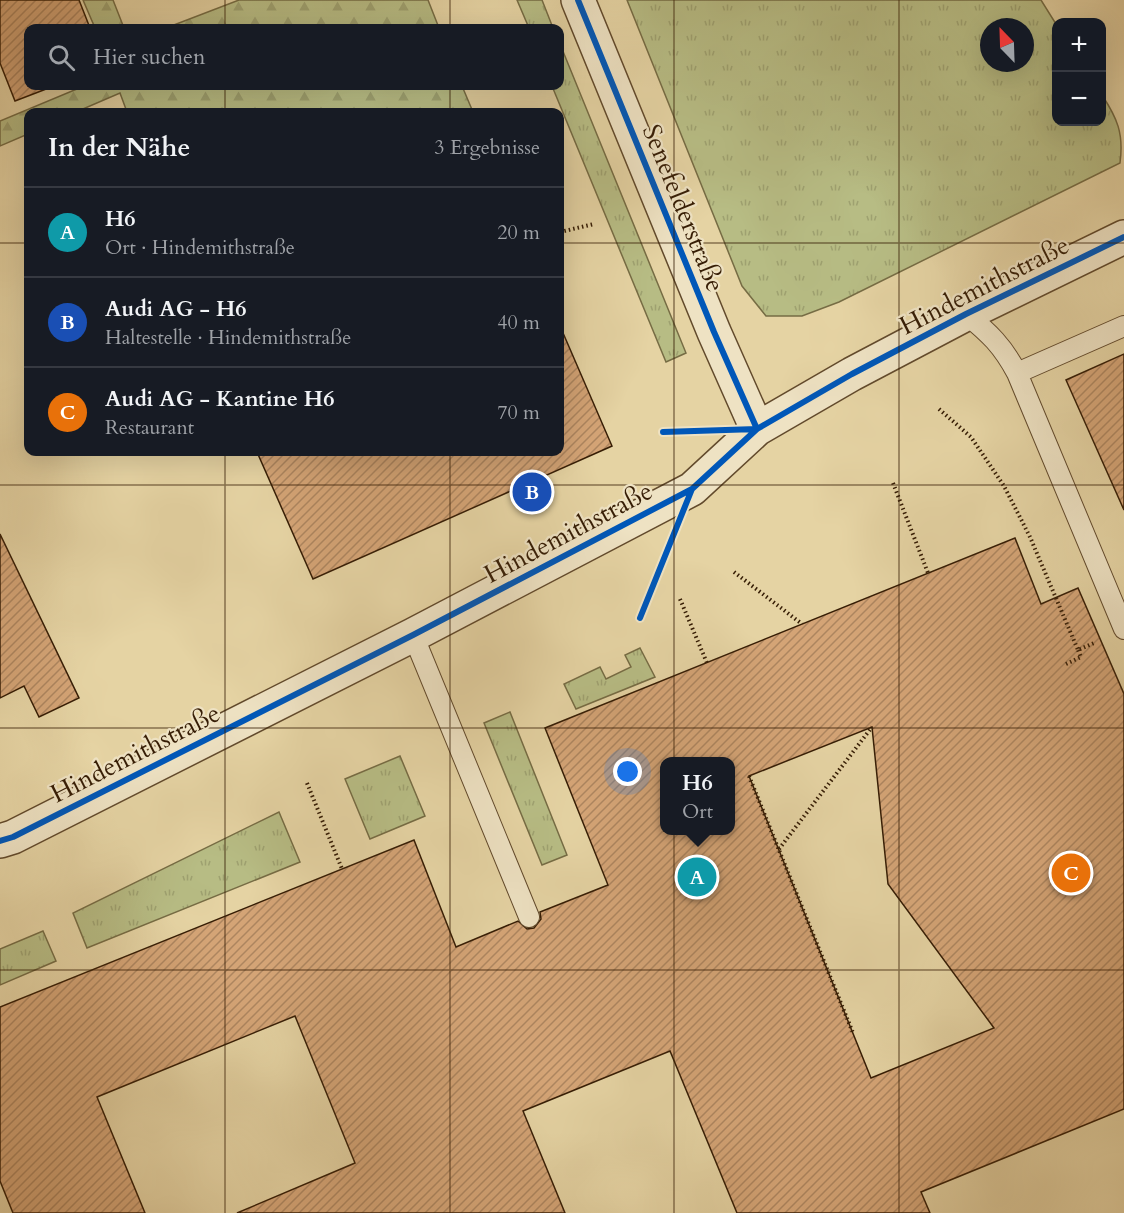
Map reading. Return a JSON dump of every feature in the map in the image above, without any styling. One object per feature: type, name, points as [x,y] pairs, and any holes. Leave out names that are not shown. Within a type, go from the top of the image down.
[{"type":"street","name":"Senefelderstraße","points":[[578,0],[709,321],[757,429]]},
{"type":"street","name":"Hindemithstraße","points":[[4,842],[413,635],[692,489],[757,429],[852,374],[966,314],[1124,237]]},
{"type":"lane","points":[[966,314],[992,335],[1017,373],[1124,629]]},
{"type":"lane","points":[[1017,373],[1124,326]]},
{"type":"lane","points":[[413,635],[529,917]]},
{"type":"path","points":[[564,231],[594,224]]},
{"type":"path","points":[[939,409],[971,437],[1004,486],[1030,537],[1081,657],[1066,664]]},
{"type":"path","points":[[893,483],[928,573]]},
{"type":"path","points":[[734,572],[802,624]]},
{"type":"path","points":[[680,599],[707,663]]},
{"type":"path","points":[[1078,650],[1097,642]]},
{"type":"path","points":[[779,849],[872,727]]},
{"type":"path","points":[[749,776],[853,1033]]},
{"type":"path","points":[[307,783],[342,869]]},
{"type":"green space","points":[[83,0],[113,0],[122,24],[93,24]]},
{"type":"green space","points":[[239,0],[428,0],[437,24],[176,24]]},
{"type":"green space","points":[[517,0],[542,0],[551,24],[527,24]]},
{"type":"green space","points":[[627,0],[1041,0],[1052,18],[1052,126],[1106,126],[1106,101],[1120,134],[1120,163],[839,302],[802,316],[766,316],[742,286]]},
{"type":"green space","points":[[564,54],[686,353],[666,362],[564,115],[564,108],[561,108],[554,90],[564,90]]},
{"type":"green space","points":[[74,90],[464,90],[471,108],[126,108],[120,93],[85,108],[31,108]]},
{"type":"green space","points":[[24,111],[24,136],[0,146],[0,121]]},
{"type":"green space","points":[[640,648],[655,677],[576,709],[564,684],[600,667],[606,679],[631,667],[625,655]]},
{"type":"green space","points":[[510,712],[567,855],[542,865],[484,723]]},
{"type":"green space","points":[[400,756],[425,816],[370,839],[345,779]]},
{"type":"green space","points":[[279,812],[300,862],[87,948],[73,913]]},
{"type":"green space","points":[[43,931],[56,961],[0,985],[0,949]]},
{"type":"building","points":[[0,0],[79,0],[88,24],[24,24],[24,90],[44,90],[15,101],[0,63]]},
{"type":"building","points":[[564,335],[612,446],[313,579],[259,456],[564,456]]},
{"type":"building","points":[[1124,354],[1124,510],[1066,380]]},
{"type":"building","points":[[0,534],[79,698],[39,717],[24,686],[0,698]]},
{"type":"building","points":[[1015,538],[1041,604],[1078,588],[1124,694],[1124,1109],[921,1192],[930,1213],[737,1213],[670,1051],[523,1111],[565,1213],[237,1213],[355,1163],[295,1016],[97,1097],[145,1213],[13,1213],[0,1181],[0,1007],[414,840],[456,947],[518,921],[527,929],[534,928],[541,919],[540,912],[608,885],[545,728]],"holes":[[[872,727],[888,884],[994,1028],[871,1078],[749,776]]]},
{"type":"cycle path","points":[[578,0],[714,332],[757,429]]},
{"type":"cycle path","points":[[0,841],[13,837],[413,635],[692,489],[757,429],[852,374],[966,314],[1124,237]]},
{"type":"cycle path","points":[[663,432],[757,429]]},
{"type":"cycle path","points":[[640,618],[692,489]]},
{"type":"place","name":"Audi AG - H6","points":[[532,492]]},
{"type":"place","name":"Audi AG - Kantine H6","points":[[1071,873]]},
{"type":"place","name":"H6","points":[[697,877]]}]
